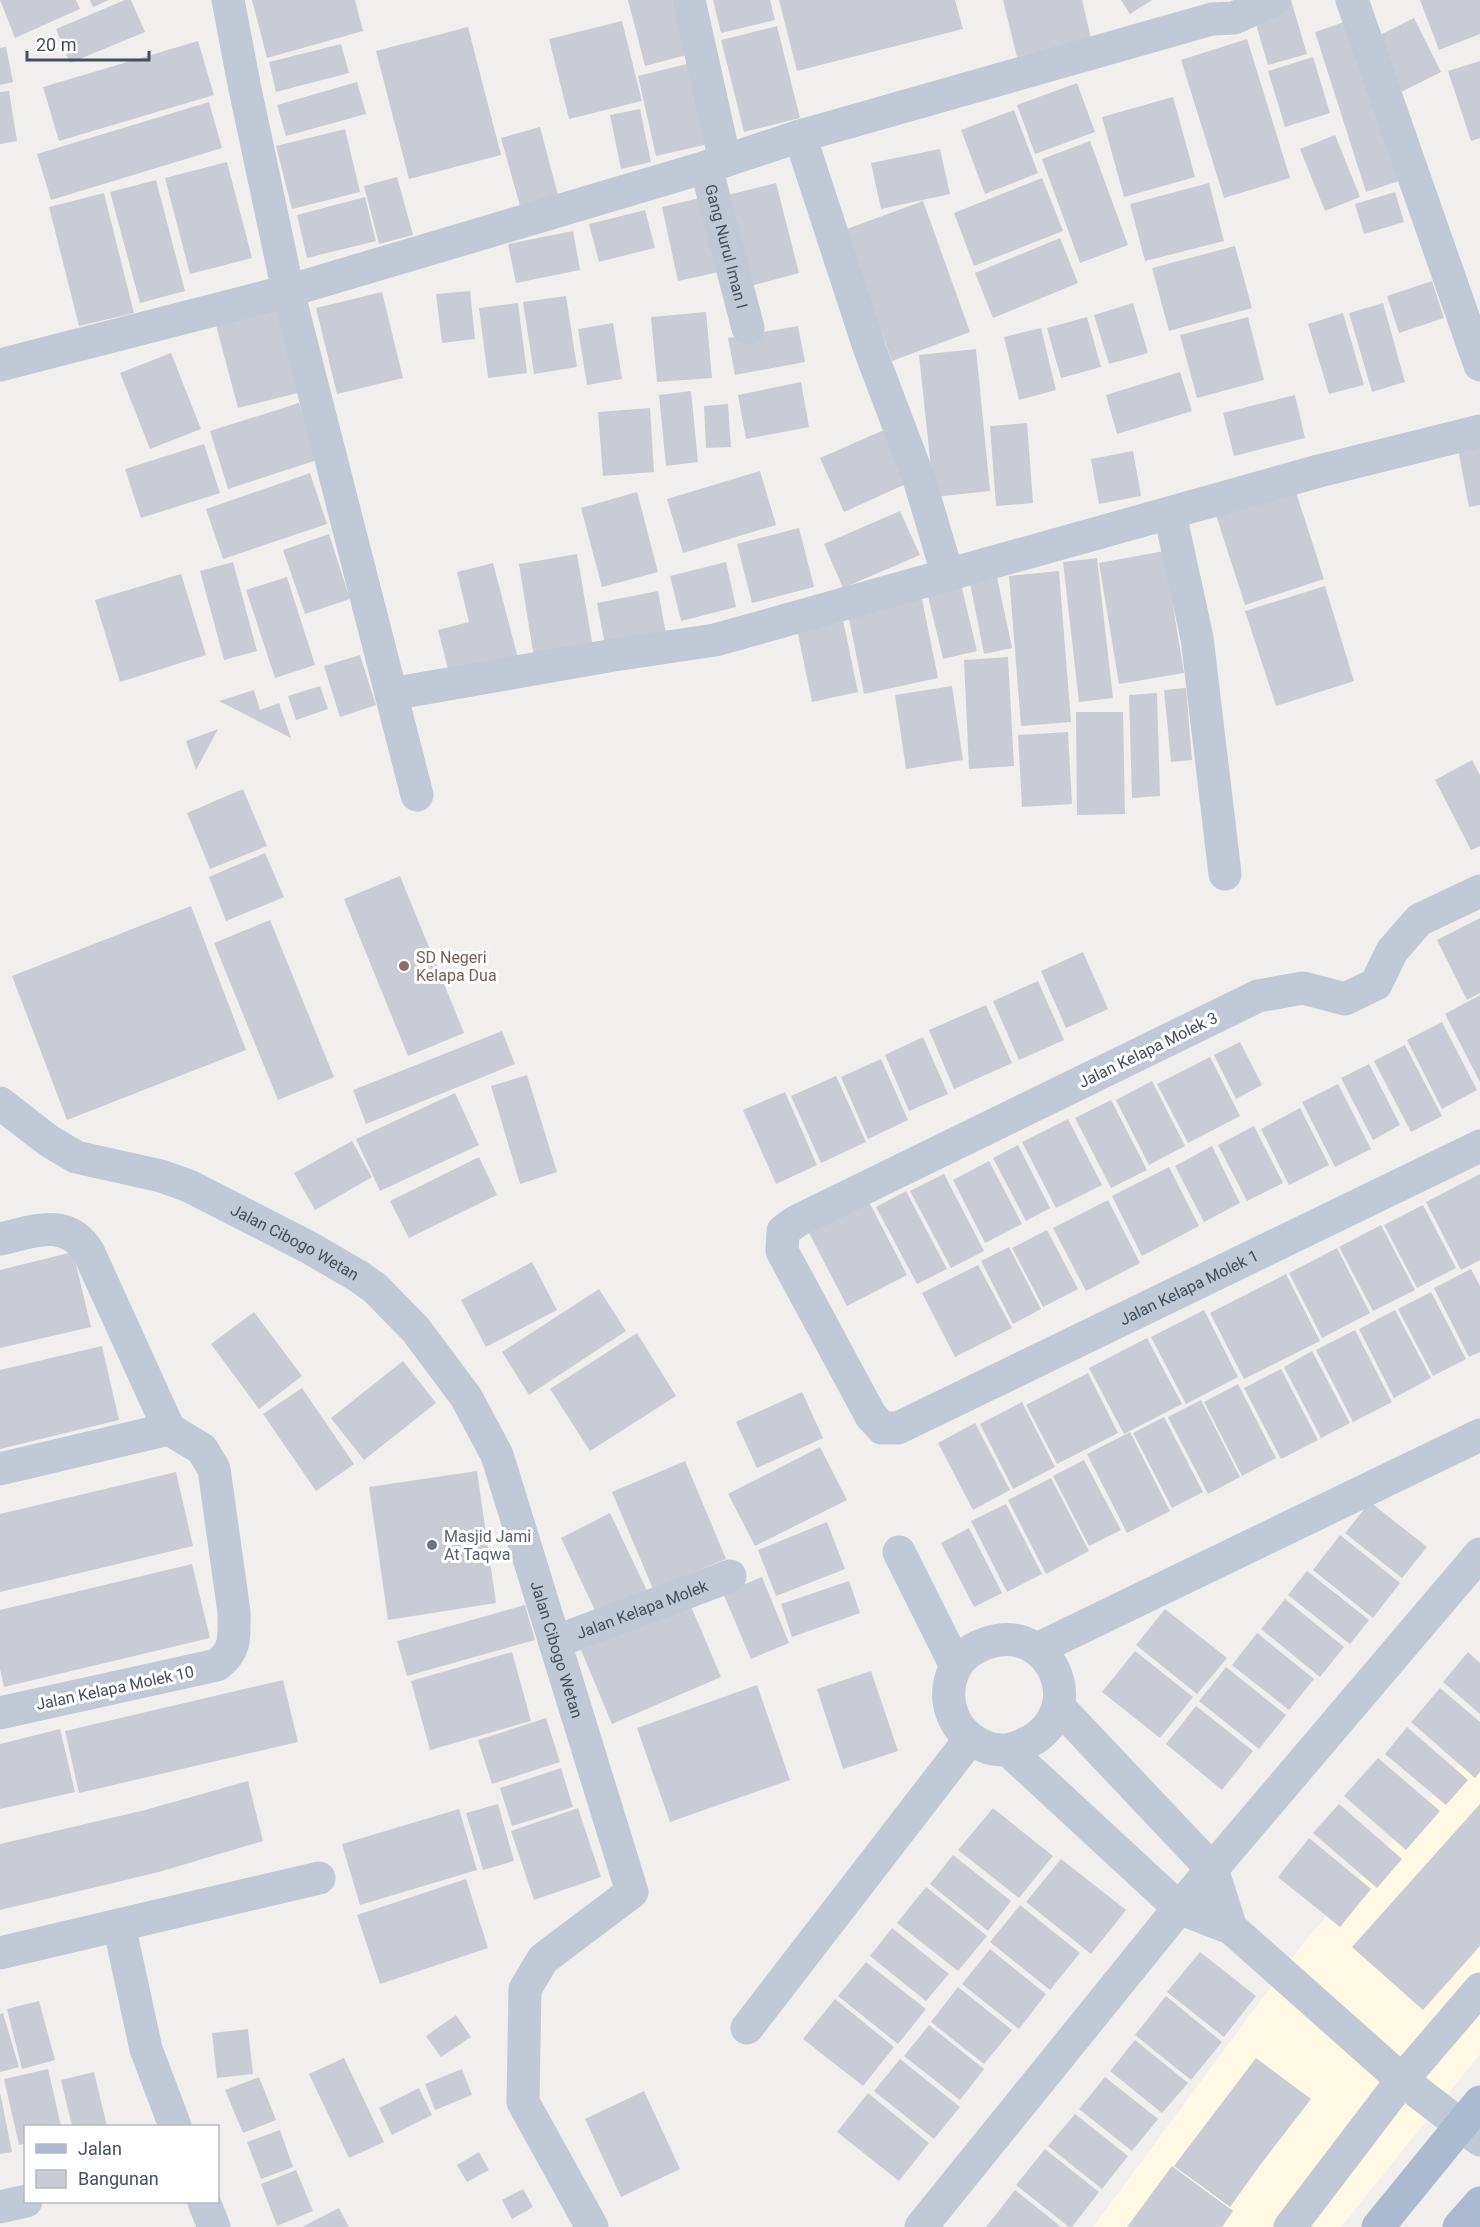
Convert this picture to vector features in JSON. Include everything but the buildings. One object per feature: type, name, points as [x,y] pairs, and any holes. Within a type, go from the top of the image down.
[{"type":"main road","points":[[1378,2227],[1474,2122]]},
{"type":"main road","points":[[1460,2227],[1480,2203]]},
{"type":"street","points":[[228,0],[288,291],[417,795]]},
{"type":"street","name":"Gang Nurul Iman I","points":[[689,0],[715,164],[748,328]]},
{"type":"street","points":[[0,365],[288,291],[715,164],[1208,10],[1234,18],[1274,0]]},
{"type":"street","points":[[1352,0],[1480,365]]},
{"type":"street","points":[[800,136],[870,350],[920,482],[948,576]]},
{"type":"street","points":[[391,694],[614,655],[715,640],[1319,471],[1480,431]]},
{"type":"street","points":[[1170,514],[1197,638],[1224,874]]},
{"type":"street","name":"Jalan Kelapa Molek 3","points":[[898,1428],[882,1428],[870,1416],[782,1251],[783,1231],[797,1221],[1258,996],[1303,988],[1345,999],[1376,984],[1392,951],[1419,920],[1480,891]]},
{"type":"street","name":"Jalan Cibogo Wetan","points":[[0,1103],[49,1141],[76,1157],[161,1176],[189,1186],[358,1276],[386,1298],[416,1330],[466,1397],[497,1455],[632,1892],[543,1959],[525,1989],[523,2102],[592,2227]]},
{"type":"street","name":"Jalan Kelapa Molek 1","points":[[898,1428],[1480,1146]]},
{"type":"street","points":[[0,1239],[50,1228],[69,1233],[84,1245],[170,1429],[0,1469]]},
{"type":"street","name":"Jalan Kelapa Molek 10","points":[[0,1713],[217,1665],[227,1657],[234,1635],[234,1612],[214,1469],[202,1449],[170,1429]]},
{"type":"street","points":[[1037,1649],[1480,1435]]},
{"type":"street","points":[[899,1552],[956,1666]]},
{"type":"street","points":[[921,2227],[1179,1908],[1480,1554]]},
{"type":"street","name":"Jalan Kelapa Molek","points":[[555,1642],[730,1576]]},
{"type":"street","points":[[993,1640],[1016,1640],[1037,1649],[1048,1660],[1056,1674],[1060,1690],[1058,1706],[1052,1722],[1041,1736],[1026,1746],[1008,1750],[988,1748],[970,1739],[956,1724],[948,1705],[949,1684],[956,1666],[972,1649],[993,1640]]},
{"type":"street","points":[[1058,1706],[1212,1869],[1231,1928]]},
{"type":"street","points":[[747,2028],[970,1739]]},
{"type":"street","points":[[1008,1750],[1179,1908],[1231,1928],[1402,2080],[1474,2122]]},
{"type":"street","points":[[0,1953],[319,1878]]},
{"type":"street","points":[[119,1925],[146,2049],[174,2125]]},
{"type":"street","points":[[1290,2227],[1402,2080],[1480,1989]]},
{"type":"street","points":[[0,2207],[24,2201]]},
{"type":"street","points":[[204,2203],[214,2227]]},
{"type":"shaded area","points":[[1480,1741],[1480,2054],[1341,2227],[1093,2227],[1304,1942]]},
{"type":"place","name":"SD Negeri Kelapa Dua","points":[[404,966]]},
{"type":"place","name":"Masjid Jami At Taqwa","points":[[432,1545]]}]
